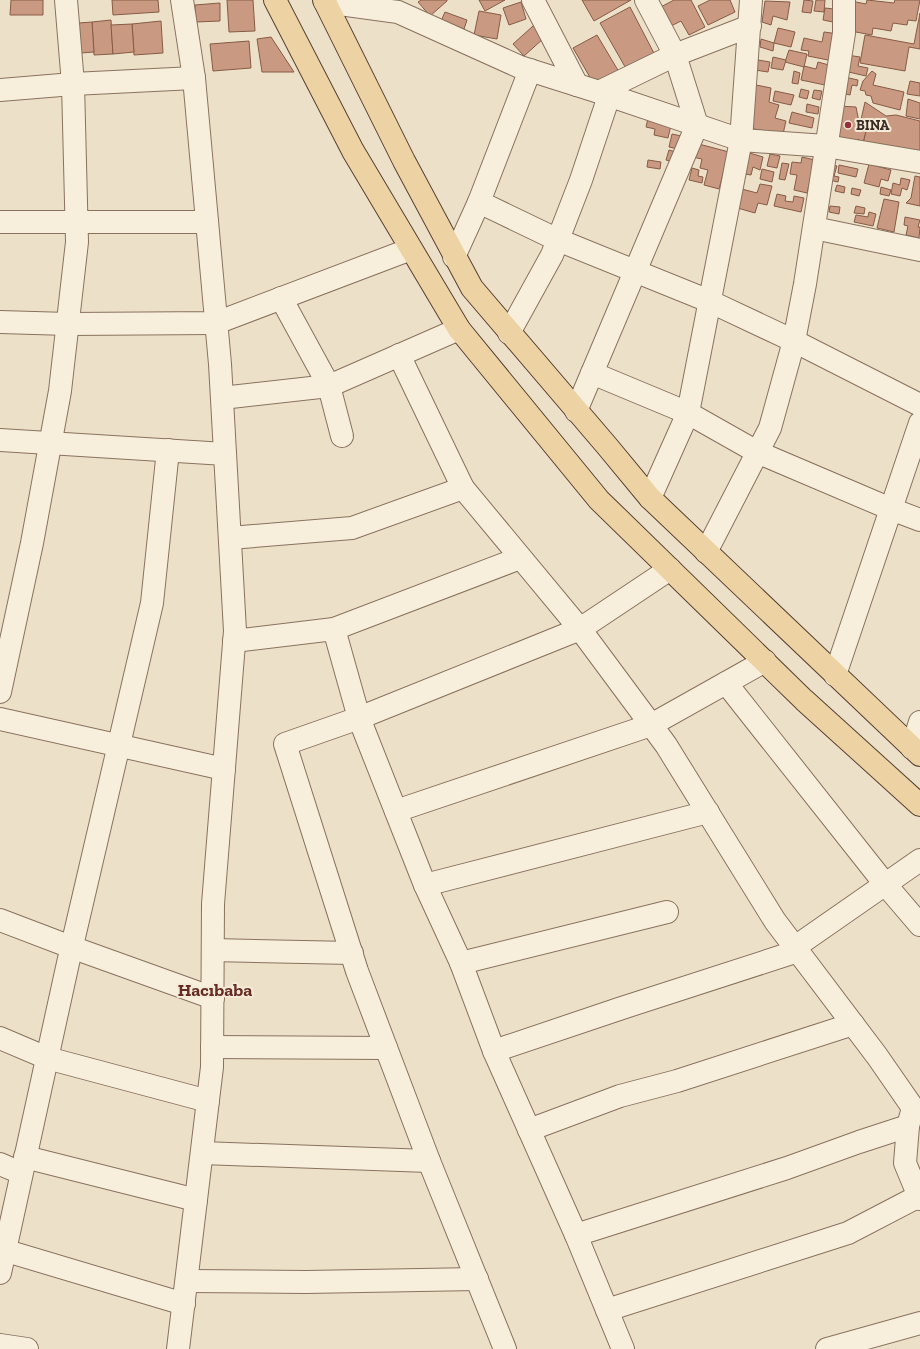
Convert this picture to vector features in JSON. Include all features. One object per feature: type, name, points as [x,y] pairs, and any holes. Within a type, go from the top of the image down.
[{"type":"main road","points":[[275,0],[352,151],[459,329],[599,500],[804,700],[920,805]]},
{"type":"main road","points":[[324,1],[404,161],[454,257],[472,288],[650,498],[916,752]]},
{"type":"street","points":[[0,692],[32,543],[60,391],[77,242],[73,84],[66,0]]},
{"type":"street","points":[[178,1349],[212,1067],[213,904],[234,641],[230,538],[216,323],[194,78],[182,0]]},
{"type":"street","points":[[533,0],[577,85]]},
{"type":"street","points":[[576,411],[697,125],[675,56],[646,0]]},
{"type":"street","points":[[650,498],[688,413],[741,140],[751,0]]},
{"type":"street","points":[[706,552],[770,428],[794,341],[805,284],[844,33],[844,0]]},
{"type":"street","points":[[324,1],[398,12],[520,68],[577,85],[741,140],[826,146],[920,162]]},
{"type":"street","points":[[509,333],[552,255],[558,240],[581,180],[604,94],[675,56],[750,26]]},
{"type":"street","points":[[454,257],[479,202],[530,70]]},
{"type":"street","points":[[0,90],[73,84],[194,78]]},
{"type":"street","points":[[479,202],[558,240],[709,301],[794,341],[920,405]]},
{"type":"street","points":[[0,222],[207,222]]},
{"type":"street","points":[[814,228],[920,250]]},
{"type":"street","points":[[0,322],[68,324],[216,323],[411,249]]},
{"type":"street","points":[[281,298],[329,386],[342,436]]},
{"type":"street","points":[[222,398],[329,386],[459,329]]},
{"type":"street","points":[[399,355],[463,488],[580,629],[666,745],[775,921],[878,1056],[914,1112],[905,1163],[919,1198],[848,1232],[607,1310]]},
{"type":"street","points":[[592,373],[688,413],[757,452],[920,520]]},
{"type":"street","points":[[835,675],[920,423]]},
{"type":"street","points":[[0,440],[225,454]]},
{"type":"street","points":[[0,1273],[2,1250],[23,1165],[71,947],[152,603],[168,450]]},
{"type":"street","points":[[230,538],[352,528],[463,488]]},
{"type":"street","points":[[234,641],[334,629],[520,558]]},
{"type":"street","points":[[505,1349],[429,1161],[357,971],[285,744],[359,718],[580,629],[670,569]]},
{"type":"street","points":[[334,629],[359,718],[425,885],[462,963],[494,1051],[576,1235],[623,1349]]},
{"type":"street","points":[[396,811],[651,725],[765,661]]},
{"type":"street","points":[[726,683],[885,884],[920,925]]},
{"type":"street","points":[[0,719],[224,769]]},
{"type":"street","points":[[916,752],[920,722]]},
{"type":"street","points":[[425,885],[708,812]]},
{"type":"street","points":[[494,1051],[796,949],[920,860]]},
{"type":"street","points":[[462,963],[667,912]]},
{"type":"street","points":[[0,920],[213,998]]},
{"type":"street","points":[[213,950],[352,953]]},
{"type":"street","points":[[529,1130],[620,1096],[677,1081],[853,1024]]},
{"type":"street","points":[[0,1038],[47,1058],[208,1100]]},
{"type":"street","points":[[212,1047],[386,1048]]},
{"type":"street","points":[[576,1235],[788,1168],[859,1142],[914,1112]]},
{"type":"street","points":[[202,1153],[429,1161]]},
{"type":"street","points":[[0,1164],[23,1165],[196,1200]]},
{"type":"street","points":[[2,1250],[184,1304]]},
{"type":"street","points":[[187,1282],[306,1282],[477,1279]]},
{"type":"street","points":[[827,1349],[920,1323]]},
{"type":"street","points":[[0,1346],[27,1349]]},
{"type":"building","points":[[11,0],[43,0],[43,15],[10,15]]},
{"type":"building","points":[[112,0],[158,0],[159,12],[113,15]]},
{"type":"building","points":[[227,0],[253,0],[255,31],[229,32]]},
{"type":"building","points":[[421,0],[447,1],[430,16],[418,2]]},
{"type":"building","points":[[479,0],[505,0],[485,11]]},
{"type":"building","points":[[582,0],[631,0],[594,21]]},
{"type":"building","points":[[674,0],[691,0],[705,27],[689,35],[681,21],[665,29],[655,10]]},
{"type":"building","points":[[710,0],[730,0],[735,12],[708,25],[698,6]]},
{"type":"building","points":[[804,0],[813,1],[811,13],[802,12]]},
{"type":"building","points":[[816,0],[825,0],[824,12],[814,11]]},
{"type":"building","points":[[867,0],[894,3],[895,0],[920,0],[916,21],[908,20],[907,25],[893,23],[891,31],[873,28],[872,35],[845,30],[851,1],[866,4]]},
{"type":"building","points":[[765,1],[790,2],[787,20],[773,16],[771,25],[762,22]]},
{"type":"building","points":[[521,2],[526,19],[509,25],[503,8]]},
{"type":"building","points":[[220,3],[220,21],[196,22],[195,5]]},
{"type":"building","points":[[630,7],[657,59],[628,72],[600,23]]},
{"type":"building","points":[[825,8],[834,9],[833,22],[823,20]]},
{"type":"building","points":[[479,11],[501,15],[497,39],[474,35]]},
{"type":"building","points":[[445,12],[467,20],[464,29],[441,21]]},
{"type":"building","points":[[920,13],[920,49],[909,47],[905,71],[860,63],[865,35],[914,44]]},
{"type":"building","points":[[111,20],[113,54],[94,55],[92,22]]},
{"type":"building","points":[[161,21],[163,53],[134,55],[132,24]]},
{"type":"building","points":[[92,22],[94,52],[81,53],[79,23]]},
{"type":"building","points":[[132,24],[134,52],[113,54],[111,25]]},
{"type":"building","points":[[533,26],[544,38],[524,56],[513,44]]},
{"type":"building","points":[[778,28],[795,32],[791,47],[774,43]]},
{"type":"building","points":[[824,32],[839,34],[833,61],[808,56],[809,51],[801,50],[804,38],[822,42]]},
{"type":"building","points":[[597,35],[619,72],[595,86],[573,48]]},
{"type":"building","points":[[271,37],[294,72],[262,72],[257,39]]},
{"type":"building","points":[[761,39],[774,43],[773,51],[760,47]]},
{"type":"building","points":[[249,41],[251,68],[213,71],[210,44]]},
{"type":"building","points":[[789,50],[807,54],[804,67],[785,62]]},
{"type":"building","points":[[847,55],[860,57],[858,66],[868,68],[866,76],[844,71]]},
{"type":"building","points":[[773,57],[786,60],[783,70],[771,68]]},
{"type":"building","points":[[758,60],[770,62],[768,72],[755,70]]},
{"type":"building","points":[[818,62],[829,65],[825,85],[801,80],[804,66],[816,69]]},
{"type":"building","points":[[794,71],[800,73],[798,84],[792,83]]},
{"type":"building","points":[[872,71],[876,74],[873,85],[904,92],[900,110],[873,103],[871,96],[866,95],[865,91],[860,90],[863,81]]},
{"type":"building","points":[[840,76],[858,80],[857,86],[852,85],[850,95],[837,92]]},
{"type":"building","points":[[910,81],[920,83],[920,96],[907,94]]},
{"type":"building","points":[[756,85],[771,88],[769,102],[779,105],[775,118],[786,121],[783,134],[748,128]]},
{"type":"building","points":[[801,89],[809,91],[807,99],[799,97]]},
{"type":"building","points":[[814,90],[822,91],[820,100],[812,98]]},
{"type":"building","points":[[775,91],[794,95],[791,105],[773,101]]},
{"type":"building","points":[[908,99],[920,103],[920,119],[906,116]]},
{"type":"building","points":[[865,102],[886,116],[896,115],[920,121],[920,157],[863,143],[866,131],[860,124]]},
{"type":"building","points":[[807,104],[819,107],[818,114],[806,112]]},
{"type":"building","name":"BINA","points":[[838,106],[856,107],[860,127],[866,131],[863,143],[858,139],[856,147],[834,135]]},
{"type":"building","points":[[792,112],[814,118],[812,128],[789,123]]},
{"type":"building","points":[[648,118],[671,125],[668,138],[654,135],[655,129],[646,127]]},
{"type":"building","points":[[672,134],[681,136],[678,149],[669,147]]},
{"type":"building","points":[[695,143],[729,152],[719,189],[704,185],[708,170],[700,168],[702,159],[692,157]]},
{"type":"building","points":[[669,150],[676,152],[673,162],[666,160]]},
{"type":"building","points":[[743,151],[763,157],[760,170],[753,167],[751,175],[739,173]]},
{"type":"building","points":[[770,154],[780,156],[777,168],[767,166]]},
{"type":"building","points":[[802,157],[815,160],[807,193],[794,190],[797,175],[790,174],[792,162],[801,163]]},
{"type":"building","points":[[648,160],[661,162],[660,169],[647,167]]},
{"type":"building","points":[[782,163],[789,164],[785,180],[779,179]]},
{"type":"building","points":[[829,164],[837,166],[834,176],[839,177],[838,182],[825,179]]},
{"type":"building","points":[[869,164],[891,170],[888,181],[881,179],[879,187],[864,183]]},
{"type":"building","points":[[839,165],[858,169],[856,177],[838,173]]},
{"type":"building","points":[[692,168],[699,170],[698,176],[703,177],[702,183],[689,180]]},
{"type":"building","points":[[762,169],[774,172],[772,182],[760,179]]},
{"type":"building","points":[[915,176],[920,177],[920,206],[906,203],[911,198]]},
{"type":"building","points":[[901,178],[910,180],[907,190],[902,188],[900,196],[891,194],[893,183],[900,185]]},
{"type":"building","points":[[760,184],[772,186],[767,205],[758,203],[755,213],[734,207],[738,188],[757,193]]},
{"type":"building","points":[[837,185],[845,187],[844,193],[835,191]]},
{"type":"building","points":[[881,187],[891,190],[889,196],[880,194]]},
{"type":"building","points":[[852,188],[861,190],[859,196],[851,194]]},
{"type":"building","points":[[777,194],[786,196],[785,201],[793,202],[794,196],[804,198],[801,212],[774,206]]},
{"type":"building","points":[[884,199],[899,202],[894,232],[877,228]]},
{"type":"building","points":[[830,206],[840,207],[839,214],[829,212]]},
{"type":"building","points":[[856,206],[865,208],[864,214],[854,213]]},
{"type":"building","points":[[869,212],[876,214],[873,226],[854,222],[856,215],[868,217]]},
{"type":"building","points":[[905,217],[920,220],[918,227],[920,227],[919,238],[906,235],[908,226],[904,225]]},
{"type":"place","name":"BINA","points":[[848,125]]},
{"type":"district","name":"Hacıbaba","points":[[215,990]]}]
